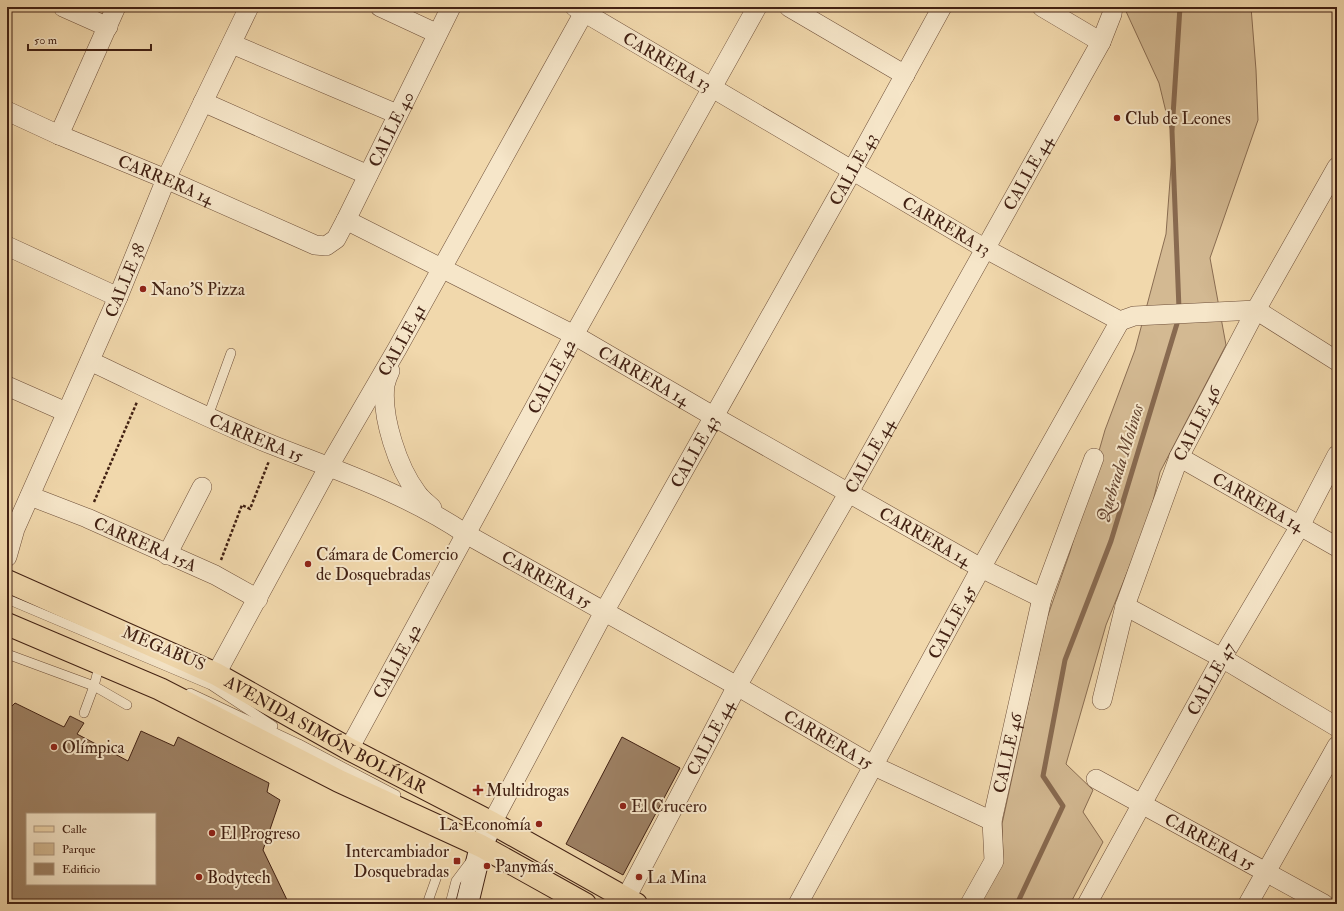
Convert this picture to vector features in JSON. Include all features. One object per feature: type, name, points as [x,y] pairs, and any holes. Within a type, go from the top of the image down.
[{"type":"main road","name":"AVENIDA SIMÓN BOLÍVAR","points":[[7,581],[216,674],[349,748],[492,823],[631,901]]},
{"type":"main road","name":"AVENIDA SIMÓN BOLÍVAR","points":[[7,624],[167,692],[339,782],[481,846],[585,904]]},
{"type":"main road","points":[[481,846],[631,901]]},
{"type":"street","points":[[62,7],[108,27]]},
{"type":"street","points":[[60,135],[116,7]]},
{"type":"street","name":"CALLE 38","points":[[7,557],[11,527],[30,496],[118,297],[166,179],[250,7]]},
{"type":"street","points":[[380,7],[436,33]]},
{"type":"street","name":"CALLE 40","points":[[326,246],[336,239],[346,220],[436,33],[451,7]]},
{"type":"street","name":"CALLE 42","points":[[349,748],[574,335],[757,7]]},
{"type":"street","points":[[789,7],[905,75]]},
{"type":"street","name":"CALLE 43","points":[[467,904],[481,846],[492,823],[604,612],[852,171],[942,7]]},
{"type":"street","points":[[1042,7],[1101,42]]},
{"type":"street","name":"CARRERA 13","points":[[582,9],[712,88],[984,248],[1120,321]]},
{"type":"street","name":"CALLE 41","points":[[216,674],[329,466],[442,268],[582,9]]},
{"type":"street","name":"CALLE 44","points":[[631,901],[737,686],[849,492],[984,248],[1101,42],[1112,10]]},
{"type":"street","points":[[232,44],[397,114]]},
{"type":"street","points":[[204,102],[368,175]]},
{"type":"street","name":"CARRERA 14","points":[[7,111],[315,245],[326,246]]},
{"type":"street","name":"CALLE 46","points":[[1102,700],[1125,606],[1179,457],[1256,310],[1336,171]]},
{"type":"street","name":"CARRERA 14","points":[[346,220],[574,335],[713,416],[981,568],[1042,598]]},
{"type":"street","points":[[7,246],[118,297]]},
{"type":"street","points":[[1120,321],[1134,316],[1256,310],[1337,361]]},
{"type":"street","name":"CALLE 45","points":[[798,904],[981,568],[1120,321]]},
{"type":"street","points":[[397,349],[385,385],[386,409],[392,441],[396,454],[417,494],[440,516]]},
{"type":"street","name":"CARRERA 15","points":[[90,361],[275,446],[374,484],[440,516],[466,534],[737,686],[874,766],[992,821]]},
{"type":"street","points":[[7,386],[66,412]]},
{"type":"street","name":"CALLE 47","points":[[1087,904],[1222,658],[1300,526],[1337,455]]},
{"type":"street","name":"CARRERA 14","points":[[1179,457],[1337,547]]},
{"type":"street","name":"CALLE 46","points":[[970,904],[994,861],[992,821],[1042,598],[1094,458]]},
{"type":"street","points":[[167,555],[202,487]]},
{"type":"street","name":"CARRERA 15A","points":[[30,496],[88,518],[167,555],[215,575],[258,599]]},
{"type":"street","points":[[1125,606],[1222,658],[1337,727]]},
{"type":"street","points":[[1248,904],[1337,746]]},
{"type":"street","name":"CARRERA 15","points":[[1096,779],[1324,904]]},
{"type":"lane","points":[[208,416],[231,353]]},
{"type":"lane","name":"MEGABUS","points":[[7,599],[211,685],[299,744]]},
{"type":"lane","name":"MEGABUS","points":[[7,615],[204,699],[299,744],[396,795]]},
{"type":"lane","points":[[7,654],[94,686],[127,705]]},
{"type":"lane","points":[[84,713],[94,686],[100,663]]},
{"type":"lane","points":[[450,904],[456,881],[481,846]]},
{"type":"lane","points":[[427,904],[437,876]]},
{"type":"path","points":[[88,518],[144,387]]},
{"type":"path","points":[[215,575],[242,505],[250,509],[275,446]]},
{"type":"green space","points":[[1124,7],[1251,7],[1258,120],[1210,258],[1226,345],[1160,472],[1149,518],[1106,625],[1066,764],[1093,790],[1083,812],[1103,842],[1070,904],[980,904],[1003,862],[1002,824],[1046,621],[1070,552],[1105,430],[1135,350],[1166,234],[1173,141],[1159,83]]},
{"type":"building","name":"El Progreso","points":[[7,703],[12,706],[15,703],[64,727],[70,716],[84,723],[77,734],[128,761],[141,731],[174,746],[178,737],[269,783],[267,792],[280,800],[263,850],[289,904],[7,904]]},
{"type":"building","name":"El Crucero","points":[[622,737],[680,768],[623,875],[566,844]]},
{"type":"waterway","name":"Quebrada Molinos","points":[[1179,309],[1172,131],[1180,7]]},
{"type":"waterway","name":"Quebrada Molinos","points":[[1017,904],[1063,806],[1043,776],[1065,660],[1111,541],[1179,317]]},
{"type":"place","name":"Club de Leones","points":[[1117,118]]},
{"type":"place","name":"Nano'S Pizza","points":[[143,289]]},
{"type":"place","name":"Cámara de Comercio de Dosquebradas","points":[[308,564]]},
{"type":"place","name":"Olímpica","points":[[54,747]]},
{"type":"place","name":"Multidrogas","points":[[478,790]]},
{"type":"place","name":"El Crucero","points":[[623,806]]},
{"type":"place","name":"La Economía","points":[[539,824]]},
{"type":"place","name":"El Progreso","points":[[212,833]]},
{"type":"place","name":"Intercambiador Dosquebradas","points":[[457,861]]},
{"type":"place","name":"Panymás","points":[[487,866]]},
{"type":"place","name":"Bodytech","points":[[199,877]]},
{"type":"place","name":"La Mina","points":[[639,877]]}]
